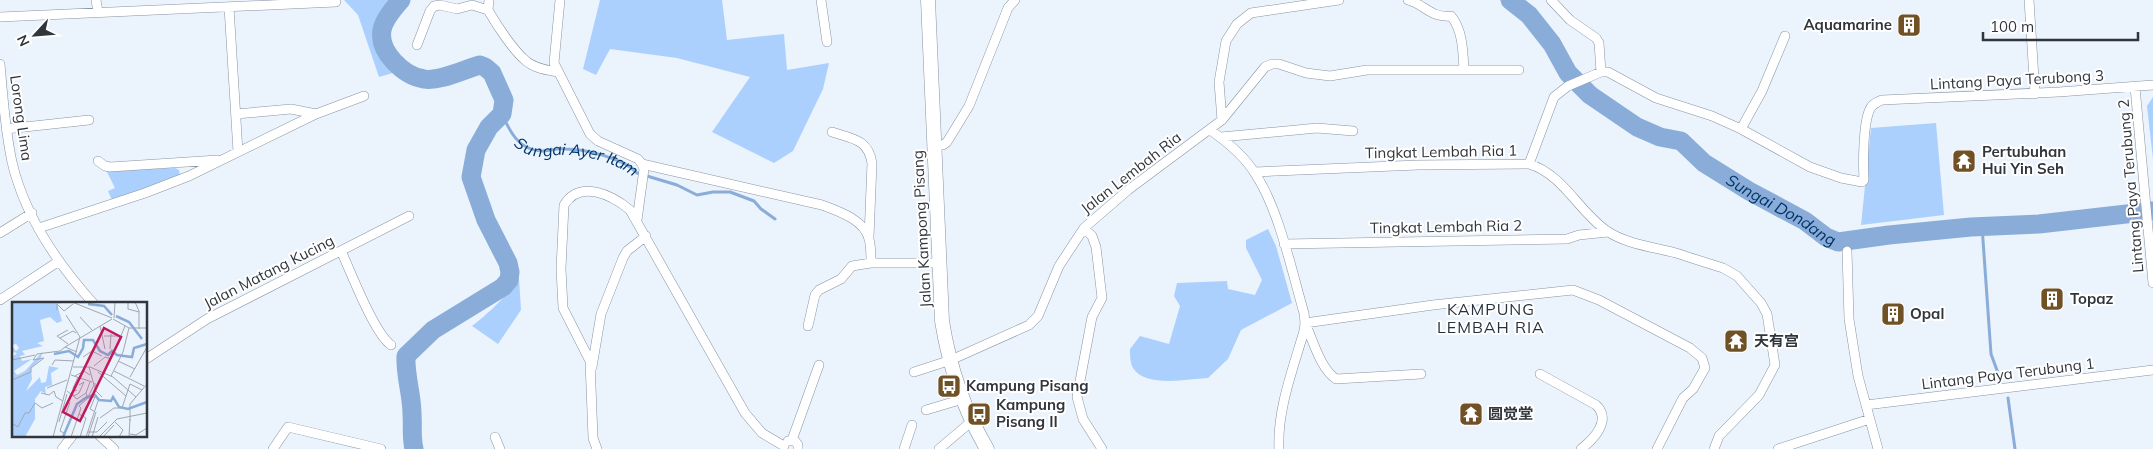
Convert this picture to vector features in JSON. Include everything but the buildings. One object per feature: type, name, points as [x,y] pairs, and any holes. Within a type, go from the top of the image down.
[{"type":"main road","name":"Jalan Kampong Pisang","points":[[928,0],[942,321],[963,400],[987,449]]},
{"type":"street","points":[[96,0],[98,12]]},
{"type":"street","points":[[489,0],[488,10],[525,60],[537,67],[557,72]]},
{"type":"street","points":[[560,0],[554,56],[557,72],[590,134],[598,141],[638,158],[643,172],[637,220]]},
{"type":"street","points":[[821,0],[827,42]]},
{"type":"street","points":[[934,145],[943,145],[947,142],[969,106],[1008,8],[1015,0]]},
{"type":"street","points":[[1222,120],[1219,82],[1226,41],[1237,24],[1251,13],[1339,0]]},
{"type":"street","points":[[1408,0],[1415,2],[1428,12],[1441,17],[1451,16],[1456,22],[1464,70]]},
{"type":"street","points":[[1551,0],[1570,20],[1596,38],[1599,43],[1601,72]]},
{"type":"street","points":[[2029,0],[2035,94]]},
{"type":"street","points":[[0,17],[336,2]]},
{"type":"street","points":[[417,45],[430,11],[434,6],[440,5],[457,9],[472,5],[488,10]]},
{"type":"street","points":[[229,7],[238,152]]},
{"type":"street","points":[[1529,164],[1554,97],[1568,86],[1601,72],[1608,72],[1656,98],[1712,116],[1741,129],[1762,91],[1785,36]]},
{"type":"street","name":"Lorong Lima","points":[[0,64],[6,129],[12,163],[39,228],[59,261],[92,302]]},
{"type":"street","name":"Jalan Lembah Ria","points":[[914,372],[951,360],[1029,325],[1038,316],[1059,266],[1084,228],[1128,190],[1222,120],[1265,67],[1279,64],[1306,73],[1330,76],[1367,70],[1519,70]]},
{"type":"street","name":"Lintang Paya Terubong 3","points":[[1741,129],[1810,167],[1841,178],[1862,182],[1864,180],[1863,158],[1868,115],[1871,107],[1882,100],[2035,94],[2153,85]]},
{"type":"street","name":"Lintang Paya Terubung 2","points":[[2136,87],[2153,283]]},
{"type":"street","points":[[39,228],[145,193],[189,176],[316,114],[364,96]]},
{"type":"street","points":[[236,114],[291,109],[316,114]]},
{"type":"street","points":[[6,129],[89,120]]},
{"type":"street","points":[[1221,137],[1318,128],[1353,131]]},
{"type":"street","points":[[1210,130],[1221,137],[1255,172],[1268,199],[1284,244],[1305,322],[1330,375],[1336,379],[1421,374]]},
{"type":"street","points":[[832,132],[864,143],[871,153],[869,237],[871,263]]},
{"type":"street","points":[[98,161],[104,166],[110,167],[223,160]]},
{"type":"street","name":"Tingkat Lembah Ria 1","points":[[1255,172],[1418,165],[1529,164],[1544,170],[1577,200],[1591,218],[1608,232],[1629,241],[1723,268],[1737,276],[1767,314],[1775,365],[1759,395],[1719,436],[1714,449]]},
{"type":"street","points":[[643,172],[822,206],[854,220],[869,237]]},
{"type":"street","points":[[597,449],[593,438],[590,361],[563,308],[560,269],[564,205],[575,194],[596,192],[610,195],[620,201],[637,220],[745,413],[762,434],[787,445],[797,443],[798,449]]},
{"type":"street","points":[[0,233],[32,213]]},
{"type":"street","name":"Jalan Matang Kucing","points":[[148,358],[207,319],[409,216]]},
{"type":"street","points":[[1084,228],[1092,236],[1096,248],[1102,298],[1092,317],[1078,397],[1083,419],[1102,449]]},
{"type":"street","name":"Tingkat Lembah Ria 2","points":[[1284,244],[1567,239],[1579,235],[1608,232]]},
{"type":"street","points":[[591,372],[601,314],[620,266],[627,251],[646,236]]},
{"type":"street","points":[[341,251],[385,341],[392,344]]},
{"type":"street","points":[[1847,251],[1849,319],[1858,376],[1878,449]]},
{"type":"street","points":[[0,300],[59,261]]},
{"type":"street","points":[[808,326],[811,306],[819,290],[842,278],[852,266],[871,263],[938,263]]},
{"type":"street","points":[[1305,322],[1574,290],[1599,300],[1690,348],[1702,358],[1704,368],[1693,390],[1682,398],[1657,449]]},
{"type":"street","points":[[1279,449],[1278,434],[1281,414],[1305,322]]},
{"type":"street","points":[[787,445],[819,365]]},
{"type":"street","name":"Lintang Paya Terubung 1","points":[[1866,406],[2153,370]]},
{"type":"street","points":[[1540,374],[1596,405],[1602,412],[1603,418],[1600,427],[1596,434],[1581,449]]},
{"type":"street","points":[[926,410],[963,400]]},
{"type":"street","points":[[1778,449],[1870,419]]},
{"type":"street","points":[[939,449],[972,421]]},
{"type":"street","points":[[904,449],[912,425]]},
{"type":"street","points":[[273,449],[288,427],[381,449]]},
{"type":"street","points":[[62,449],[72,436]]},
{"type":"street","points":[[100,436],[114,449]]},
{"type":"street","points":[[495,437],[500,449]]},
{"type":"shaded area","points":[[344,0],[389,0],[380,20],[378,37],[384,54],[396,72],[379,77],[358,15]]},
{"type":"shaded area","points":[[600,0],[722,0],[727,40],[784,34],[787,70],[829,63],[823,89],[793,151],[774,163],[712,132],[750,77],[677,58],[610,49],[596,75],[583,69]]},
{"type":"shaded area","points":[[2153,97],[2153,159],[2147,106]]},
{"type":"shaded area","points":[[1936,123],[1944,215],[1861,225],[1871,128]]},
{"type":"shaded area","points":[[175,168],[179,170],[180,175],[112,200],[108,191],[115,188],[106,170]]},
{"type":"shaded area","points":[[1268,229],[1276,246],[1292,303],[1241,330],[1228,359],[1208,378],[1168,381],[1147,378],[1139,374],[1132,366],[1130,349],[1140,336],[1169,344],[1180,306],[1174,296],[1177,283],[1227,281],[1228,289],[1255,295],[1262,280],[1246,248],[1246,240]]},
{"type":"shaded area","points":[[519,278],[521,310],[498,344],[472,326],[509,292]]},
{"type":"waterway","name":"Sungai Ayer Itam","points":[[401,0],[392,10],[382,30],[384,47],[394,62],[408,73],[424,79],[437,79],[480,65],[492,73],[504,100],[502,114],[489,127],[476,150],[471,177],[486,220],[508,263],[510,272],[509,280],[503,287],[433,330],[406,356],[412,407],[414,449]]},
{"type":"waterway","name":"Sungai Dondang","points":[[1510,0],[1529,15],[1552,44],[1568,73],[1590,95],[1637,127],[1660,137],[1681,141],[1704,163],[1749,191],[1805,221],[1826,237],[1838,242],[1889,235],[1971,227],[2039,224],[2153,211]]},
{"type":"waterway","name":"Sungai Ayer Itam","points":[[502,114],[516,139],[533,150],[573,149],[603,155],[623,163],[637,173],[677,185],[697,195],[713,192],[730,192],[754,201],[761,209],[775,219]]},
{"type":"waterway","points":[[1982,226],[1991,354],[1998,373]]},
{"type":"waterway","points":[[2008,398],[2015,449]]},
{"type":"place","name":"Aquamarine","points":[[1909,25]]},
{"type":"place","name":"Pertubuhan Hui Yin Seh","points":[[1964,161]]},
{"type":"place","name":"Topaz","points":[[2052,299]]},
{"type":"place","name":"Opal","points":[[1893,314]]},
{"type":"place","name":"天有宫","points":[[1736,341]]},
{"type":"place","name":"Kampung Pisang","points":[[949,386]]},
{"type":"place","name":"Kampung Pisang II","points":[[979,414]]},
{"type":"place","name":"圆觉堂","points":[[1471,414]]},
{"type":"district","name":"KAMPUNG LEMBAH RIA","points":[[1491,318]]}]
